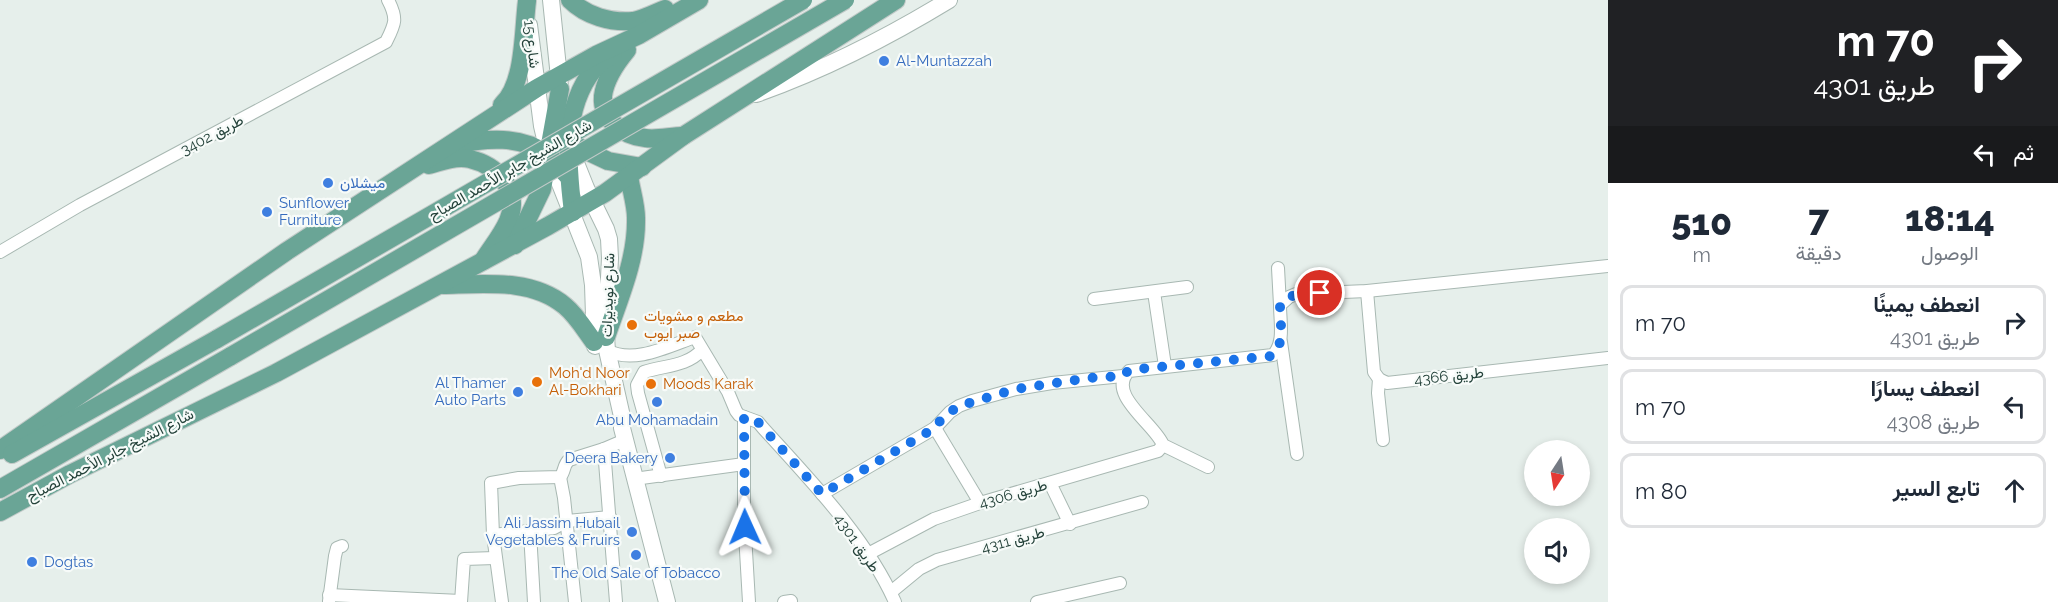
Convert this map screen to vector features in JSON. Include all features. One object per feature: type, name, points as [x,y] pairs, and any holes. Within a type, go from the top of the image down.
[{"type":"main road","points":[[570,0],[576,6],[604,19],[633,21],[682,0]]},
{"type":"main road","points":[[0,450],[278,258],[414,170],[474,128],[537,88],[560,82],[699,0]]},
{"type":"main road","name":"شارع الشيخ جابر الأحمد الصباح","points":[[0,461],[803,0]]},
{"type":"main road","points":[[0,489],[845,0]]},
{"type":"main road","points":[[739,101],[896,0]]},
{"type":"main road","points":[[474,128],[505,102],[514,90],[519,75],[526,1]]},
{"type":"main road","points":[[554,134],[573,115],[580,94],[596,67],[639,35]]},
{"type":"main road","points":[[639,35],[618,61],[608,80],[603,95],[605,110],[618,128],[627,133],[645,138],[683,136]]},
{"type":"main road","points":[[515,245],[542,189],[554,134],[560,82]]},
{"type":"main road","name":"شارع الشيخ جابر الأحمد الصباح","points":[[0,512],[218,400],[276,373],[436,285],[515,245],[592,200],[683,136],[739,101]]},
{"type":"main road","points":[[436,285],[510,285],[538,291],[563,304],[602,343],[631,264],[636,230],[636,171],[597,158],[554,134]]},
{"type":"main road","points":[[554,134],[568,177],[573,212]]},
{"type":"main road","points":[[448,147],[474,141],[494,140],[531,145],[549,156],[592,200]]},
{"type":"main road","points":[[414,170],[449,159],[469,159],[486,165],[504,178],[512,196],[509,220],[482,262]]},
{"type":"street","name":"طريق 3402","points":[[0,252],[80,205],[386,42],[395,24],[393,10],[388,0]]},
{"type":"street","name":"شارع 15","points":[[551,0],[560,82]]},
{"type":"street","points":[[739,101],[820,68],[910,24],[949,0]]},
{"type":"street","name":"شارع 15","points":[[526,1],[537,88],[554,134]]},
{"type":"street","name":"شارع نويديرات","points":[[554,134],[592,200],[606,229],[610,246],[602,343]]},
{"type":"street","name":"شارع نويديرات","points":[[549,156],[589,257],[615,422],[623,434],[665,602]]},
{"type":"street","points":[[1280,305],[1296,294],[1367,291],[1608,266]]},
{"type":"street","points":[[1278,268],[1281,342],[1297,454]]},
{"type":"street","points":[[1094,299],[1187,287]]},
{"type":"street","points":[[1367,291],[1374,372],[1379,379],[1378,393],[1383,440]]},
{"type":"street","points":[[1154,292],[1165,366]]},
{"type":"street","name":"طريق 4301","points":[[602,343],[622,357],[638,356],[695,337],[725,386],[736,411],[758,422],[822,494],[868,554],[893,599]]},
{"type":"street","points":[[822,494],[935,428],[950,412],[972,401],[1016,389],[1123,376],[1128,371],[1273,356],[1281,342]]},
{"type":"street","points":[[661,476],[637,385],[644,372],[683,364],[702,350]]},
{"type":"street","name":"طريق 4366","points":[[1379,379],[1387,383],[1608,358]]},
{"type":"street","points":[[1123,376],[1124,394],[1145,422],[1160,437],[1163,445],[1208,467]]},
{"type":"street","points":[[744,417],[744,517],[749,602]]},
{"type":"street","points":[[935,428],[980,503]]},
{"type":"street","points":[[575,602],[560,477],[563,474],[565,463],[569,460],[604,449],[623,434]]},
{"type":"street","name":"طريق 4306","points":[[868,554],[916,527],[980,503],[1158,451],[1163,445]]},
{"type":"street","points":[[604,449],[616,602]]},
{"type":"street","points":[[634,479],[744,464]]},
{"type":"street","points":[[502,602],[495,558],[491,483],[519,478],[560,477]]},
{"type":"street","points":[[1050,483],[1070,524]]},
{"type":"street","name":"طريق 4311","points":[[893,599],[919,569],[937,560],[1142,502]]},
{"type":"street","points":[[493,535],[530,532],[554,528],[567,521],[610,517]]},
{"type":"street","points":[[530,532],[534,602]]},
{"type":"street","points":[[342,546],[337,549],[335,556],[329,598],[461,602],[464,559],[495,558]]},
{"type":"street","points":[[1041,602],[1120,583]]},
{"type":"place","name":"Al-Muntazzah","points":[[884,61]]},
{"type":"place","name":"ميشلان","points":[[328,183]]},
{"type":"place","name":"Sunflower Furniture","points":[[267,212]]},
{"type":"place","name":"مطعم و مشويات صبر ايوب","points":[[632,325]]},
{"type":"place","name":"Moh'd Noor Al-Bokhari","points":[[537,382]]},
{"type":"place","name":"Moods Karak","points":[[651,384]]},
{"type":"place","name":"Al Thamer Auto Parts","points":[[518,392]]},
{"type":"place","name":"Abu Mohamadain","points":[[657,402]]},
{"type":"place","name":"Deera Bakery","points":[[670,458]]},
{"type":"place","name":"Ali Jassim Hubail Vegetables & Fruirs","points":[[632,532]]},
{"type":"place","name":"The Old Sale of Tobacco","points":[[636,555]]},
{"type":"place","name":"Dogtas","points":[[32,562]]},
{"type":"route","points":[[745,527],[744,417],[758,422],[822,494],[935,428],[943,417],[959,406],[972,401],[1016,389],[1052,383],[1123,376],[1128,371],[1138,369],[1273,356],[1281,342],[1280,305],[1296,294],[1320,293]]}]
